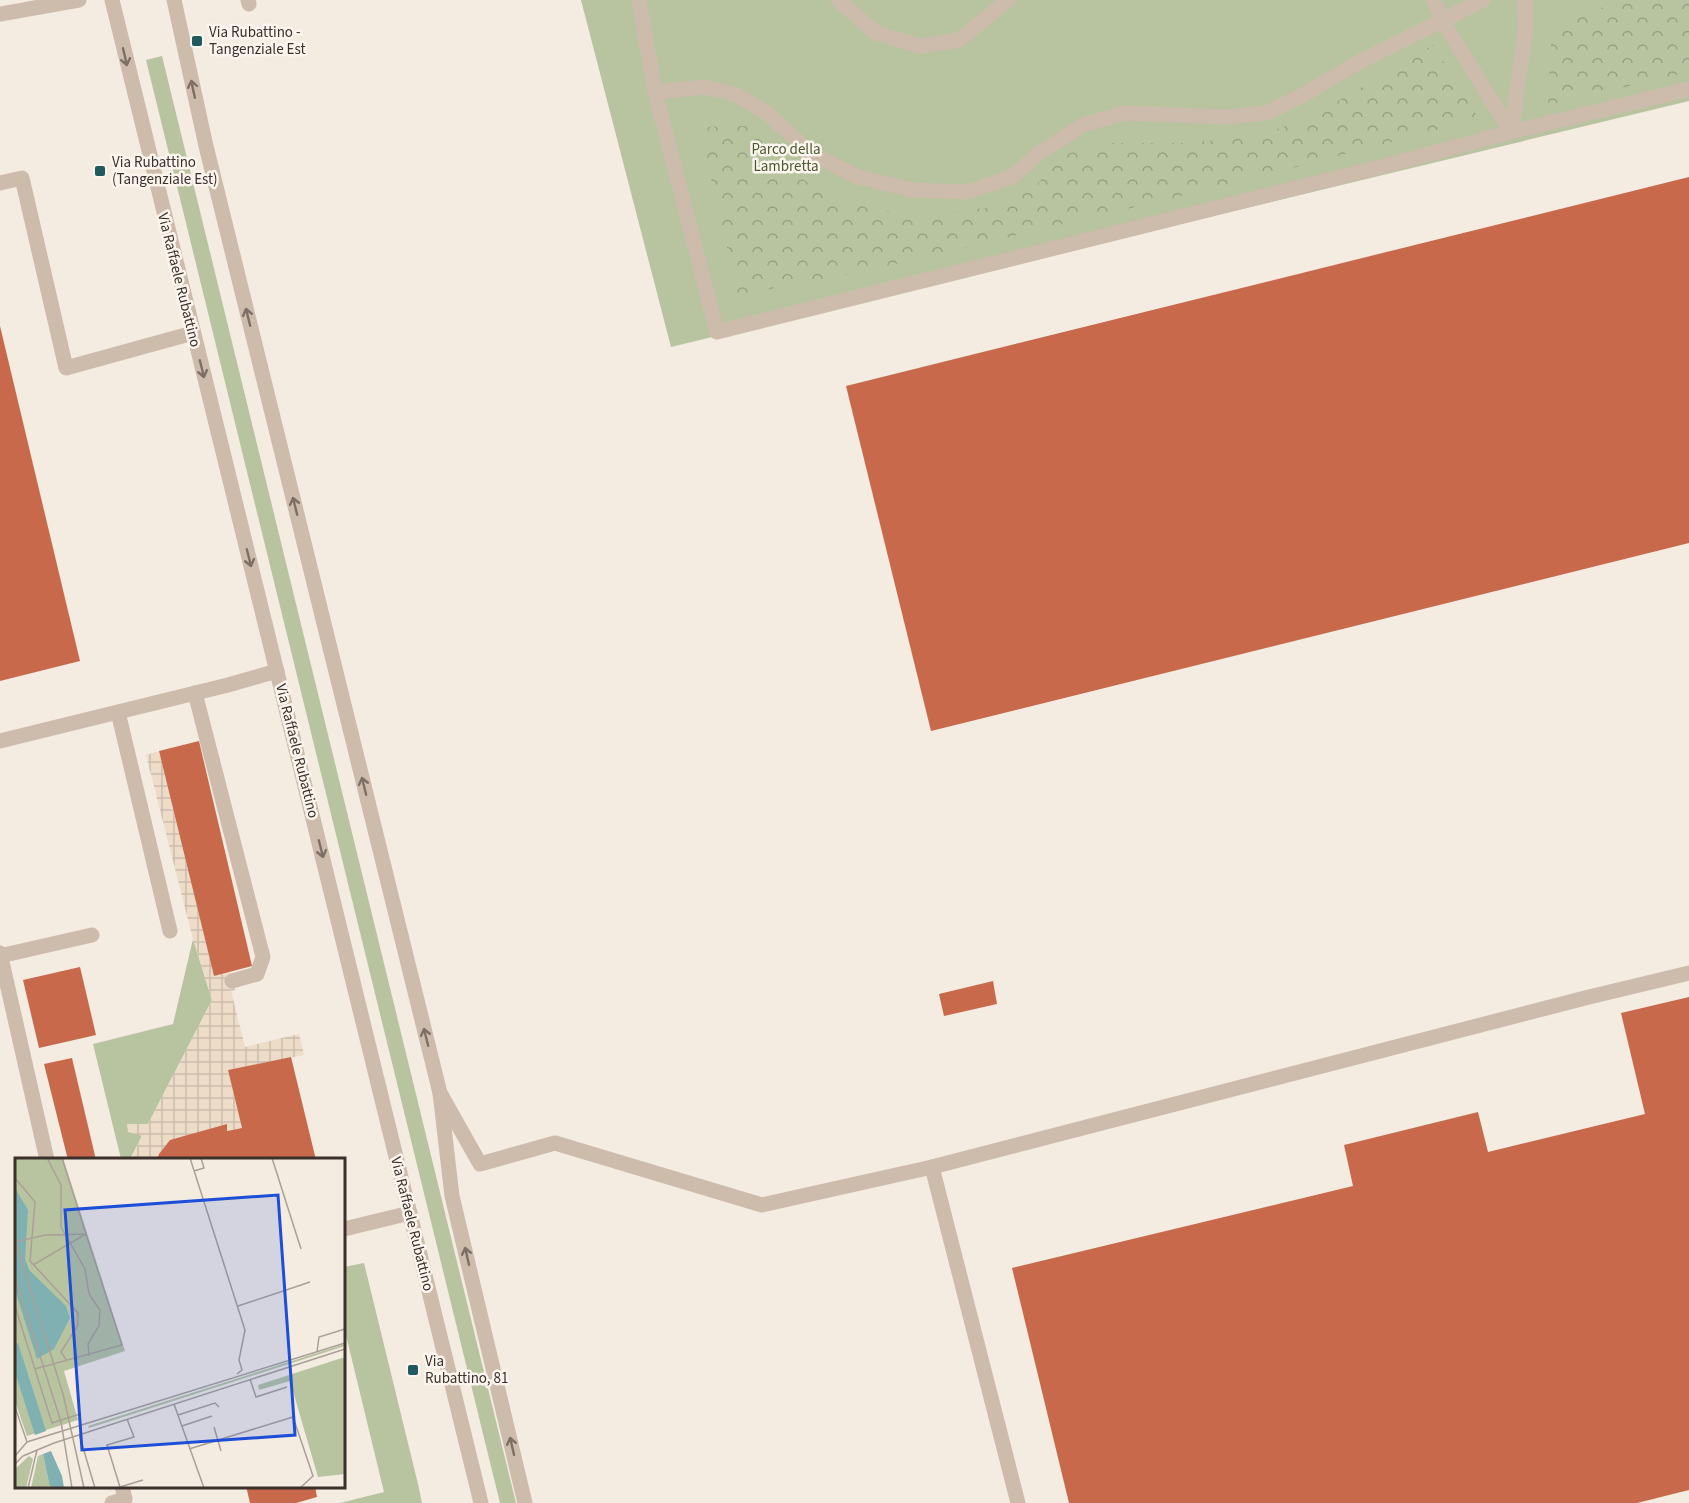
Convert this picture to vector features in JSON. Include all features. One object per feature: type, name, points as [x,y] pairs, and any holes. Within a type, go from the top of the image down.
[{"type":"street","points":[[0,14],[79,0]]},
{"type":"street","name":"Via Raffaele Rubattino","points":[[112,0],[481,1503]]},
{"type":"street","points":[[174,0],[209,157],[440,1094],[452,1196],[525,1503]]},
{"type":"street","points":[[639,0],[655,92],[717,332],[1689,89]]},
{"type":"street","points":[[838,0],[876,33],[920,46],[959,40],[1008,0]]},
{"type":"street","points":[[1434,0],[1442,20],[1511,132]]},
{"type":"street","points":[[655,92],[705,87],[737,95],[767,113],[812,154],[858,177],[913,190],[967,192],[1012,177],[1039,153],[1085,124],[1125,113],[1226,117],[1267,113],[1305,94],[1357,63],[1483,0]]},
{"type":"street","points":[[1511,132],[1526,27],[1525,0]]},
{"type":"street","points":[[0,183],[22,178],[66,368],[193,333]]},
{"type":"street","points":[[0,741],[277,671]]},
{"type":"street","points":[[195,693],[263,957],[257,974],[232,981]]},
{"type":"street","points":[[118,712],[170,931]]},
{"type":"street","points":[[47,1158],[0,955],[92,935]]},
{"type":"street","points":[[440,1094],[480,1164],[555,1143],[762,1205],[932,1167],[1689,973]]},
{"type":"street","points":[[932,1167],[1018,1503]]},
{"type":"street","points":[[345,1229],[410,1213]]},
{"type":"street","points":[[112,1503],[125,1500],[122,1488]]},
{"type":"green space","name":"Parco della Lambretta","points":[[581,0],[1689,0],[1689,101],[671,347]]},
{"type":"green space","points":[[1625,0],[1689,0],[1689,72],[1548,105],[1552,24]]},
{"type":"green space","points":[[1433,45],[1479,119],[1219,187],[879,268],[738,295],[699,127],[747,126],[791,173],[846,203],[917,216],[992,207],[1030,191],[1067,154],[1109,143],[1188,143],[1258,136],[1313,116]]},
{"type":"green space","points":[[162,56],[516,1503],[500,1503],[146,60]]},
{"type":"green space","points":[[193,939],[212,1000],[131,1158],[121,1158],[93,1044],[173,1024]]},
{"type":"green space","points":[[364,1263],[422,1503],[340,1503],[384,1492],[345,1331],[345,1267]]},
{"type":"shaded area","points":[[159,751],[214,976],[230,972],[235,990],[231,991],[245,1047],[299,1034],[304,1055],[228,1070],[242,1128],[170,1140],[157,1158],[131,1158],[142,1136],[128,1132],[127,1124],[148,1124],[212,1000],[193,939],[146,755]]},
{"type":"building","points":[[1689,177],[1689,543],[931,731],[846,386]]},
{"type":"building","points":[[0,326],[80,661],[0,681]]},
{"type":"building","points":[[199,741],[252,966],[214,976],[159,751]]},
{"type":"building","points":[[80,967],[96,1035],[39,1048],[23,980]]},
{"type":"building","points":[[993,981],[997,1004],[944,1016],[939,994]]},
{"type":"building","points":[[1689,997],[1689,1490],[1637,1503],[1069,1503],[1012,1268],[1353,1186],[1344,1145],[1478,1112],[1488,1152],[1645,1114],[1621,1013]]},
{"type":"building","points":[[291,1057],[316,1158],[158,1158],[170,1140],[227,1124],[227,1131],[242,1128],[228,1070]]},
{"type":"building","points":[[72,1058],[96,1158],[68,1158],[44,1064]]},
{"type":"building","points":[[246,1488],[315,1488],[317,1497],[296,1503],[250,1503]]},
{"type":"place","name":"Via Rubattino - Tangenziale Est","points":[[197,41]]},
{"type":"place","name":"Via Rubattino (Tangenziale Est)","points":[[100,171]]},
{"type":"place","name":"Via Rubattino, 81","points":[[413,1370]]}]
